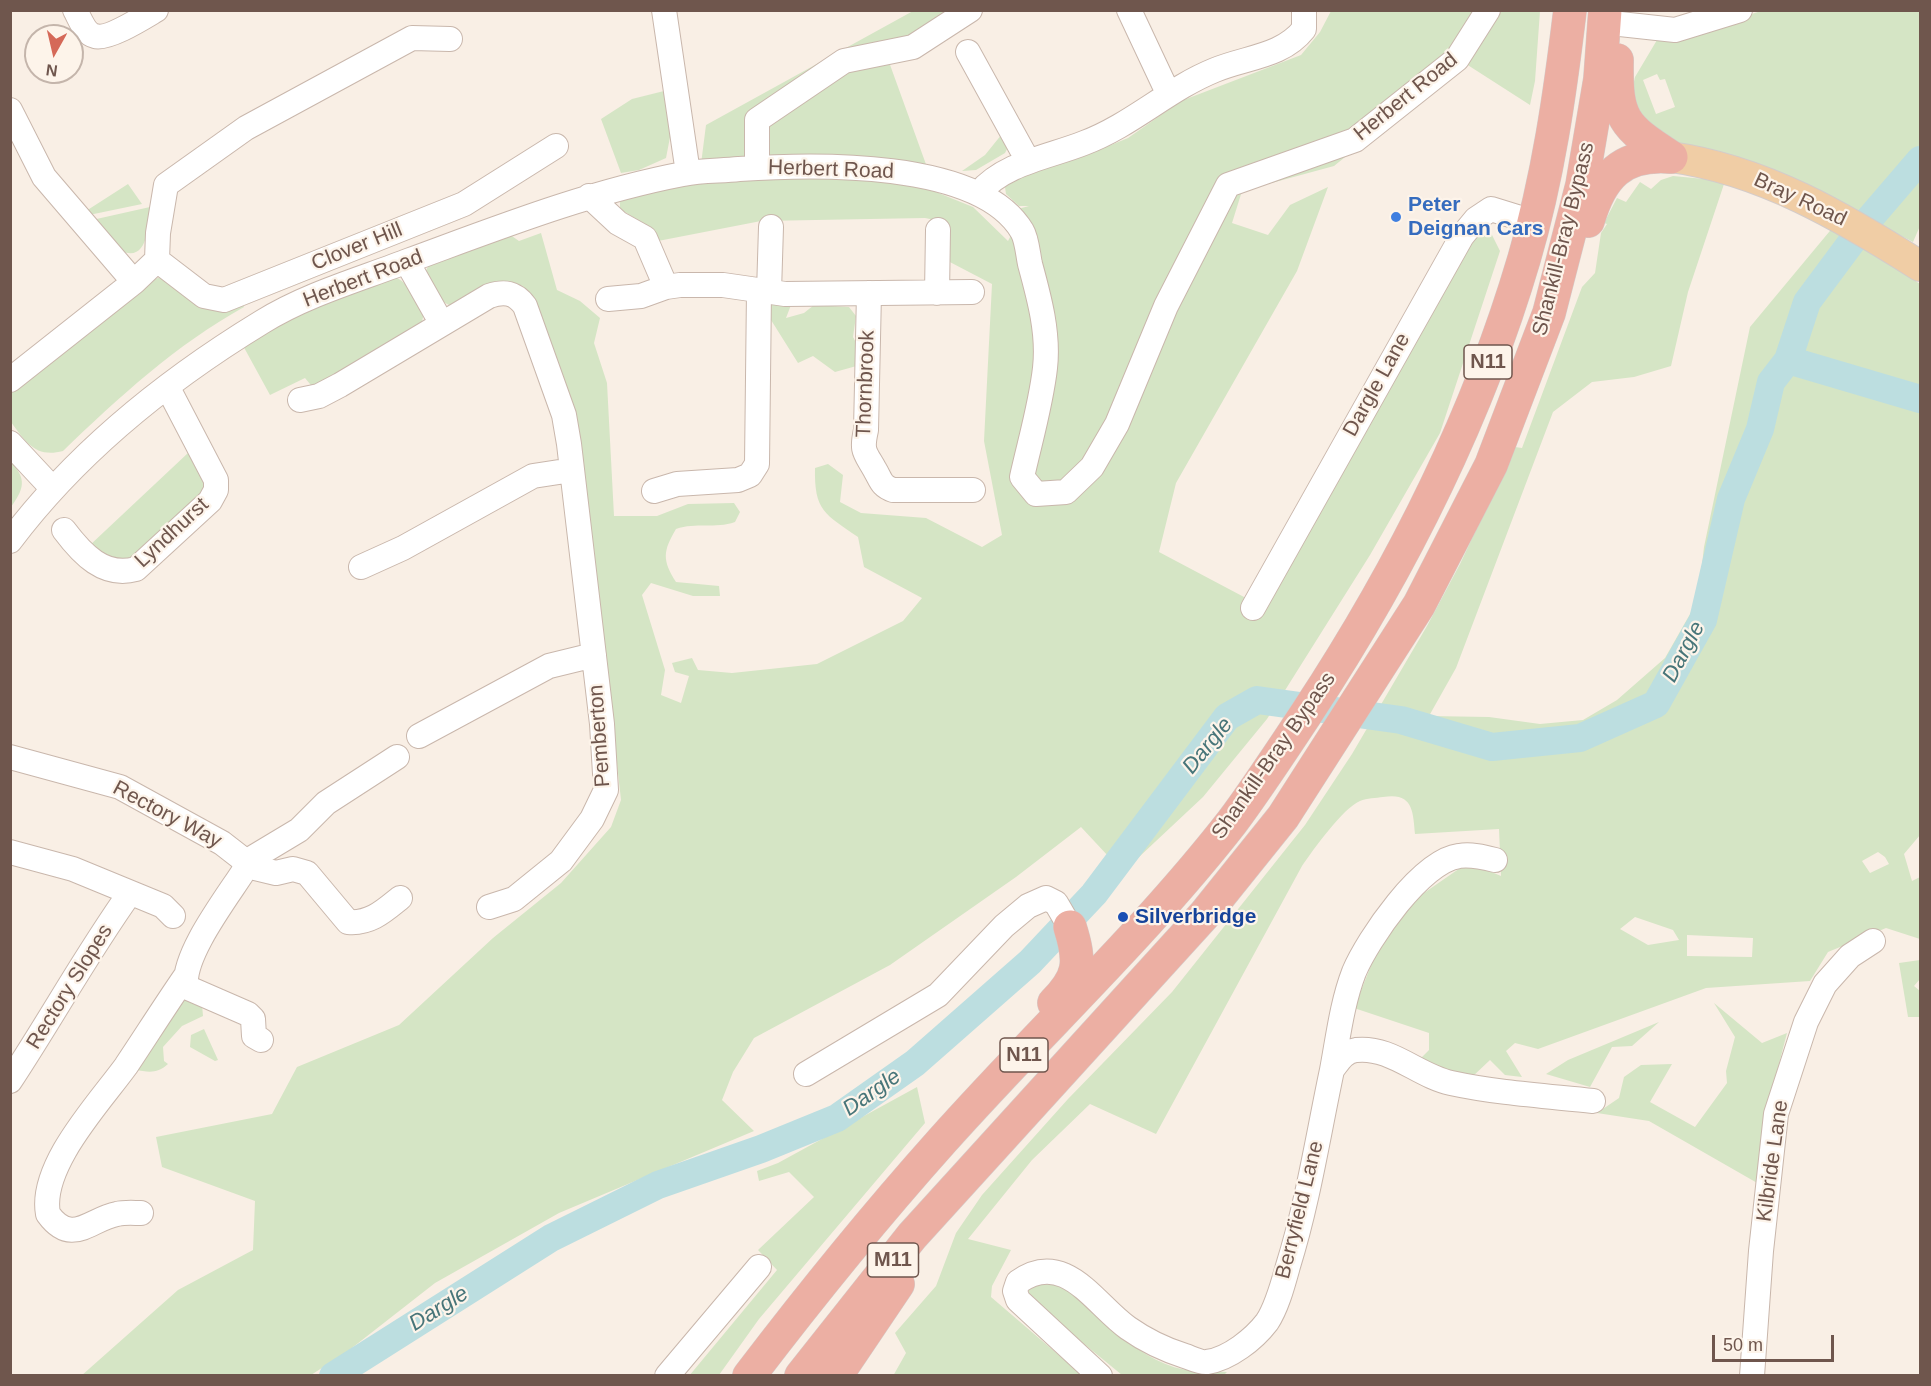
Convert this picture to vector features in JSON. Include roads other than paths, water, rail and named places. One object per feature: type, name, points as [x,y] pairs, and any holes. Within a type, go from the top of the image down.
[{"type":"highway","name":"N11","points":[[1560,87],[1557,62],[1561,10]]},
{"type":"highway","name":"Shankill-Bray Bypass","points":[[749,1376],[872,1222],[943,1140],[1133,939],[1233,821],[1326,684],[1411,540],[1461,431],[1501,329],[1533,222],[1560,87],[1570,10]]},
{"type":"highway","name":"Shankill-Bray Bypass","points":[[801,1376],[912,1236],[1205,914],[1283,817],[1419,605],[1491,465],[1549,313],[1582,185],[1600,79],[1615,15]]},
{"type":"highway","points":[[1615,15],[1617,87],[1625,120],[1638,135],[1671,157]]},
{"type":"highway","name":"N11","points":[[1549,313],[1584,235],[1602,185],[1623,165],[1636,159],[1650,155],[1671,157]]},
{"type":"highway","name":"N11","points":[[1065,919],[1096,937],[1111,937],[1118,933],[1202,836],[1245,780],[1271,765]]},
{"type":"highway","name":"N11","points":[[872,1222],[881,1194],[892,1179],[1073,981],[1077,972],[1077,957],[1065,919]]},
{"type":"highway","name":"N11","points":[[836,1376],[990,1149]]},
{"type":"main road","name":"Bray Road","points":[[1671,157],[1724,166],[1805,198],[1920,266]]},
{"type":"street","points":[[75,10],[86,30],[94,36],[105,36],[156,10]]},
{"type":"street","points":[[664,10],[688,173]]},
{"type":"street","points":[[757,168],[757,120],[844,61],[913,47],[970,10]]},
{"type":"street","points":[[1129,10],[1168,93]]},
{"type":"street","points":[[979,193],[986,184],[1028,161],[1085,143],[1133,120],[1168,93],[1216,69],[1269,54],[1290,44],[1304,29],[1304,10]]},
{"type":"street","name":"Herbert Road","points":[[10,541],[52,488],[110,434],[168,388],[265,320],[336,288],[589,196],[688,173],[798,166],[890,170],[918,175],[979,193],[1009,216],[1024,233],[1041,306],[1045,365],[1023,477],[1036,494],[1066,492],[1092,467],[1117,424],[1166,306],[1228,185],[1355,140],[1457,59],[1488,10]]},
{"type":"street","points":[[1615,15],[1675,30],[1740,10]]},
{"type":"street","points":[[12,375],[134,282],[157,260],[158,233],[166,185],[246,128],[392,48],[412,38],[450,39]]},
{"type":"street","points":[[968,52],[1028,161]]},
{"type":"street","points":[[10,110],[44,177],[134,282]]},
{"type":"street","name":"Clover Hill","points":[[157,260],[204,296],[224,300],[464,204],[556,146]]},
{"type":"street","points":[[589,196],[618,223],[645,238],[666,286]]},
{"type":"street","name":"Dargle Lane","points":[[1253,608],[1462,236],[1476,219],[1491,209],[1533,222]]},
{"type":"street","points":[[654,490],[678,484],[738,480],[750,475],[758,464],[764,292],[771,227]]},
{"type":"street","points":[[938,230],[938,293]]},
{"type":"street","points":[[407,262],[442,324]]},
{"type":"street","points":[[608,299],[641,296],[666,286],[723,285],[764,292],[972,292]]},
{"type":"street","name":"Pemberton","points":[[300,400],[319,396],[489,297],[508,293],[518,297],[525,306],[564,415],[594,655],[606,790],[602,804],[561,861],[514,899],[489,908]]},
{"type":"street","name":"Thornbrook","points":[[868,293],[866,430],[863,451],[866,459],[885,488],[893,490],[973,490]]},
{"type":"street","name":"Lyndhurst","points":[[64,530],[81,552],[109,571],[125,572],[136,569],[210,501],[216,490],[216,480],[168,388]]},
{"type":"street","points":[[10,443],[52,488]]},
{"type":"street","points":[[361,567],[403,548],[533,476],[572,470]]},
{"type":"street","name":"Pemberton","points":[[419,736],[549,666],[594,655]]},
{"type":"street","name":"Rectory Way","points":[[10,757],[120,787],[193,825],[222,843],[246,864],[276,873],[293,868],[307,873],[348,922],[362,923],[382,913],[400,898]]},
{"type":"street","points":[[141,1213],[116,1214],[75,1231],[53,1221],[48,1214],[49,1191],[55,1173],[78,1129],[98,1099],[124,1068],[185,977],[201,940],[246,864],[299,830],[326,803],[397,757]]},
{"type":"street","points":[[10,852],[73,869],[163,906],[173,916]]},
{"type":"street","name":"Berryfield Lane","points":[[1100,1376],[1018,1300],[1015,1291],[1018,1282],[1037,1272],[1055,1273],[1075,1279],[1127,1328],[1168,1351],[1206,1362],[1234,1351],[1252,1338],[1268,1320],[1302,1219],[1343,1013],[1354,973],[1372,936],[1394,906],[1426,874],[1456,856],[1475,855],[1495,860]]},
{"type":"street","name":"Rectory Slopes","points":[[10,1081],[55,1014],[130,893]]},
{"type":"street","points":[[806,1074],[938,995],[1004,926],[1028,906],[1046,898],[1056,903],[1065,919]]},
{"type":"street","name":"Kilbride Lane","points":[[1752,1376],[1776,1114],[1806,1022],[1825,984],[1850,956],[1873,941]]},
{"type":"street","points":[[185,977],[186,987],[248,1014],[253,1019],[254,1036],[261,1040]]},
{"type":"street","points":[[1332,1070],[1344,1054],[1355,1050],[1372,1051],[1397,1058],[1419,1071],[1448,1083],[1593,1101]]},
{"type":"street","points":[[667,1376],[759,1267]]},
{"type":"waterway","name":"Dargle","points":[[333,1376],[551,1238],[658,1185],[761,1149],[837,1118],[915,1063],[1030,962],[1094,894],[1227,717],[1257,700],[1401,720],[1492,747],[1580,738],[1656,704],[1703,620],[1731,499],[1760,429],[1771,382],[1788,360],[1807,302],[1865,224],[1920,160]]},
{"type":"waterway","points":[[1788,360],[1920,399]]},
{"type":"place","name":"Peter Deignan Cars","points":[[1396,217]]},
{"type":"place","name":"Silverbridge","points":[[1123,917]]}]
